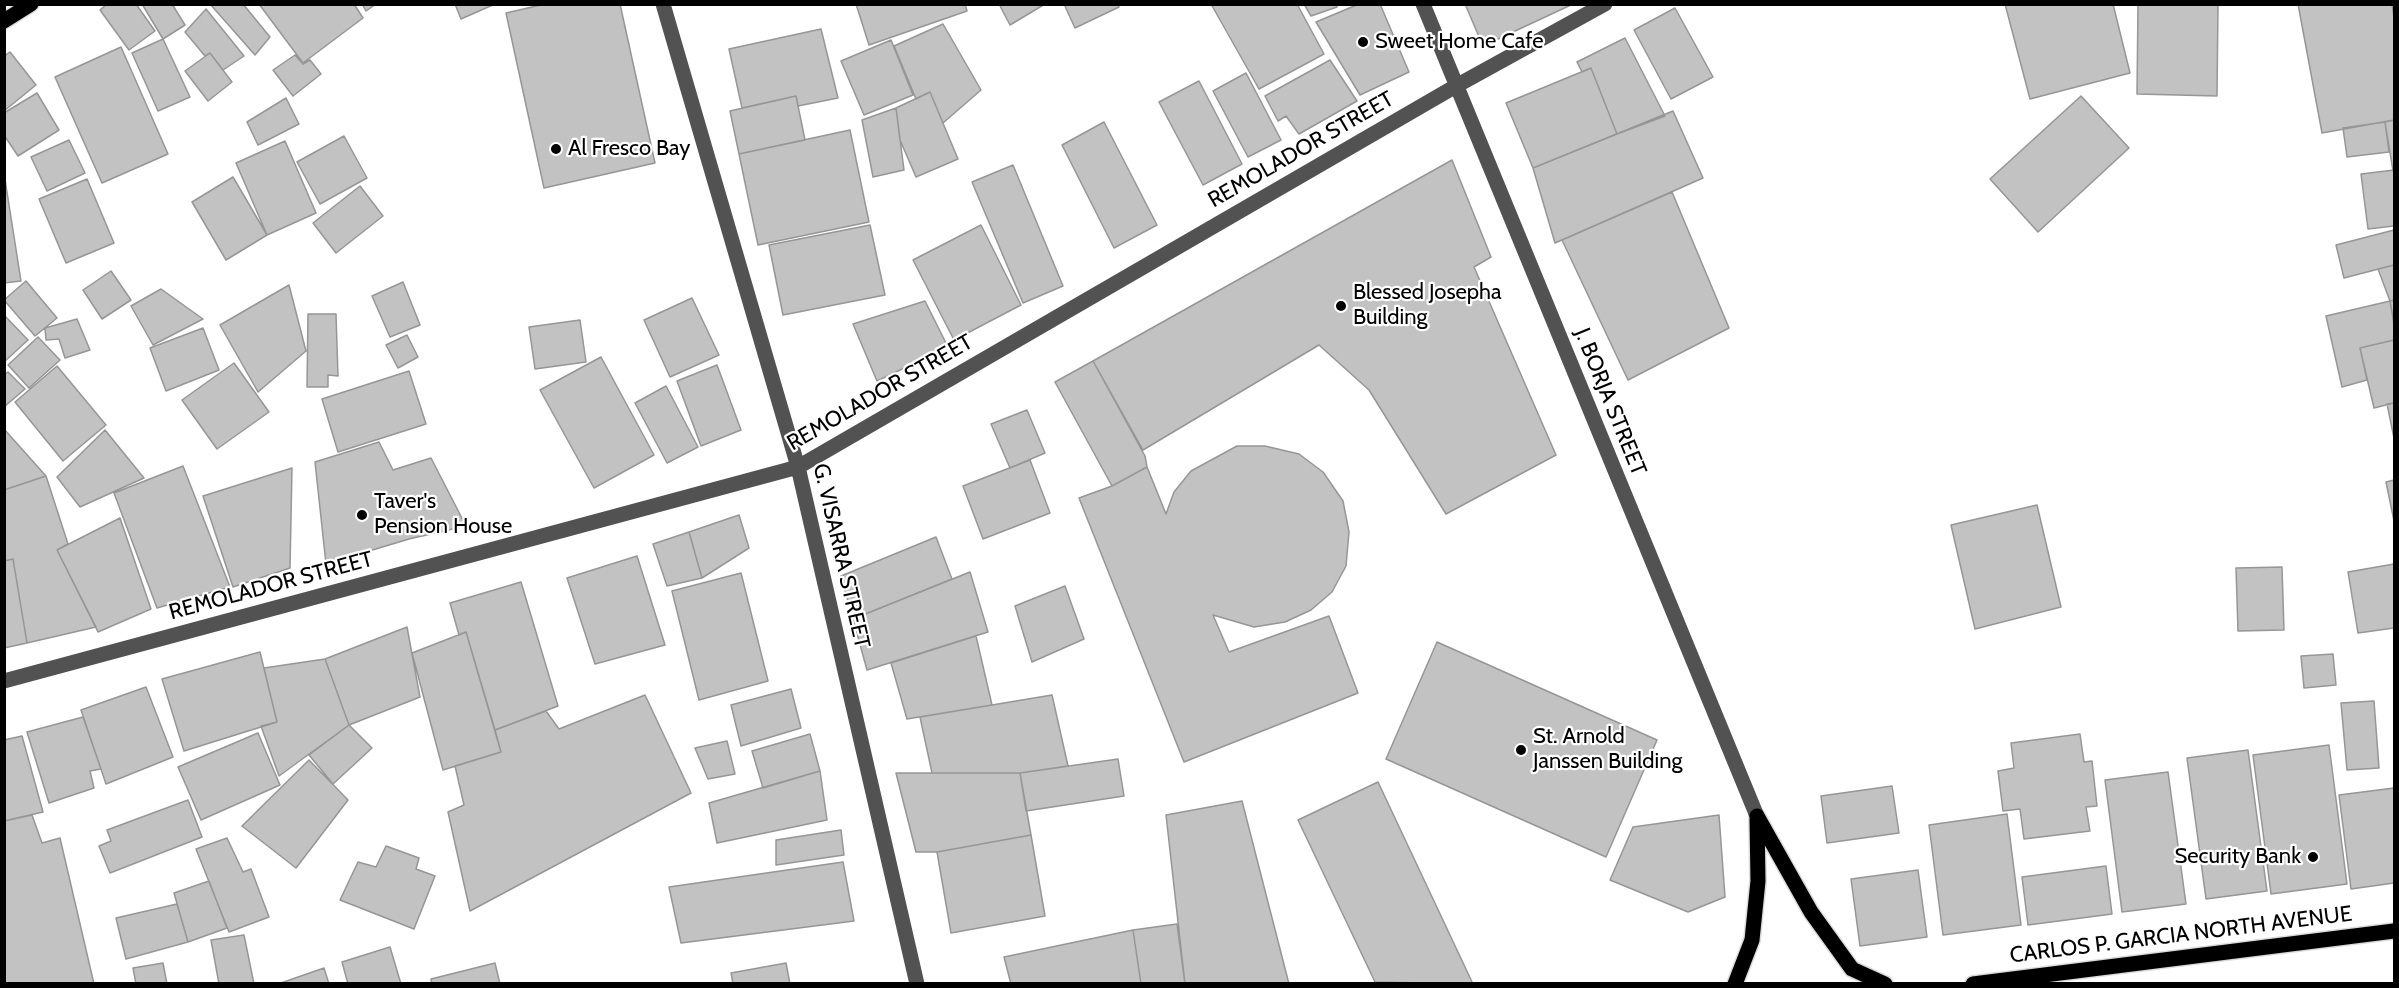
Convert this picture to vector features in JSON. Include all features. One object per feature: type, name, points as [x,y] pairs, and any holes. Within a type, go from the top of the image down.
[{"type":"main road","points":[[4,21],[32,4]]},
{"type":"main road","points":[[1735,984],[1752,940],[1758,881],[1757,816]]},
{"type":"main road","points":[[1757,816],[1811,912],[1852,969],[1885,984]]},
{"type":"main road","name":"CARLOS P. GARCIA NORTH AVENUE","points":[[1973,984],[2394,931]]},
{"type":"street","name":"G. VISARRA STREET","points":[[663,4],[798,467],[917,984]]},
{"type":"street","name":"J. BORJA STREET","points":[[1423,4],[1757,816]]},
{"type":"street","name":"REMOLADOR STREET","points":[[4,681],[798,467],[1456,86],[1605,4]]},
{"type":"building","points":[[107,4],[136,4],[155,31],[129,50],[100,10]]},
{"type":"building","points":[[142,4],[172,4],[185,25],[163,39]]},
{"type":"building","points":[[210,4],[243,4],[270,37],[255,55]]},
{"type":"building","points":[[259,4],[354,4],[363,18],[303,63]]},
{"type":"building","points":[[362,4],[376,4],[366,11]]},
{"type":"building","points":[[455,4],[495,4],[461,19]]},
{"type":"building","points":[[545,4],[620,4],[655,163],[544,188],[506,13]]},
{"type":"building","points":[[856,4],[965,4],[967,11],[869,45]]},
{"type":"building","points":[[999,4],[1045,4],[1010,25]]},
{"type":"building","points":[[1064,4],[1118,4],[1119,7],[1075,28]]},
{"type":"building","points":[[1211,4],[1297,4],[1324,54],[1259,89]]},
{"type":"building","points":[[1304,4],[1336,4],[1337,7],[1311,16]]},
{"type":"building","points":[[1359,4],[1380,4],[1409,72],[1360,95],[1316,22]]},
{"type":"building","points":[[1465,4],[1573,4],[1483,46]]},
{"type":"building","points":[[2005,4],[2113,4],[2130,73],[2030,99]]},
{"type":"building","points":[[2138,4],[2218,4],[2217,96],[2137,94]]},
{"type":"building","points":[[2298,4],[2392,4],[2394,120],[2322,133]]},
{"type":"building","points":[[1675,8],[1713,77],[1671,99],[1634,30]]},
{"type":"building","points":[[206,9],[244,56],[223,70],[210,53],[205,56],[185,32]]},
{"type":"building","points":[[943,24],[981,90],[943,123],[930,92],[916,99],[894,46]]},
{"type":"building","points":[[821,29],[838,98],[798,106],[796,96],[742,108],[729,49]]},
{"type":"building","points":[[1625,38],[1665,116],[1617,134],[1591,68],[1582,72],[1577,62]]},
{"type":"building","points":[[163,39],[190,97],[158,111],[132,53]]},
{"type":"building","points":[[891,40],[913,95],[864,115],[841,61]]},
{"type":"building","points":[[121,47],[168,154],[102,183],[55,77]]},
{"type":"building","points":[[10,52],[36,85],[4,111],[4,56]]},
{"type":"building","points":[[210,53],[232,82],[208,101],[185,71]]},
{"type":"building","points":[[295,55],[303,64],[310,60],[321,74],[293,96],[273,70]]},
{"type":"building","points":[[1330,60],[1357,101],[1299,134],[1286,116],[1278,121],[1265,96]]},
{"type":"building","points":[[1591,68],[1617,134],[1533,168],[1506,103]]},
{"type":"building","points":[[1246,73],[1281,140],[1248,157],[1213,91]]},
{"type":"building","points":[[1199,81],[1242,164],[1203,185],[1159,102]]},
{"type":"building","points":[[930,92],[958,159],[916,177],[900,140],[896,108]]},
{"type":"building","points":[[37,93],[59,130],[18,156],[4,135],[4,113]]},
{"type":"building","points":[[796,96],[805,140],[739,154],[730,111]]},
{"type":"building","points":[[2081,96],[2129,148],[2038,232],[1990,179]]},
{"type":"building","points":[[286,98],[299,124],[258,145],[247,122]]},
{"type":"building","points":[[896,108],[904,170],[873,177],[862,120]]},
{"type":"building","points":[[1673,111],[1703,178],[1555,243],[1533,168]]},
{"type":"building","points":[[2394,120],[2394,170],[2393,171],[2385,122]]},
{"type":"building","points":[[1104,122],[1157,225],[1114,248],[1062,145]]},
{"type":"building","points":[[2385,122],[2389,152],[2347,157],[2343,128]]},
{"type":"building","points":[[850,130],[869,222],[758,245],[739,154]]},
{"type":"building","points":[[344,136],[367,178],[320,204],[297,162]]},
{"type":"building","points":[[69,140],[85,173],[47,191],[31,157]]},
{"type":"building","points":[[285,141],[316,213],[267,235],[236,163]]},
{"type":"building","name":"Blessed Josepha Building","points":[[1452,160],[1491,257],[1474,267],[1556,455],[1446,514],[1369,390],[1319,345],[1143,450],[1093,361]]},
{"type":"building","points":[[1013,165],[1063,286],[1023,303],[972,182]]},
{"type":"building","points":[[2394,170],[2394,226],[2368,229],[2361,174]]},
{"type":"building","points":[[4,173],[21,281],[4,283]]},
{"type":"building","points":[[233,177],[267,235],[226,260],[192,202]]},
{"type":"building","points":[[87,179],[114,243],[66,263],[39,199]]},
{"type":"building","points":[[360,186],[383,216],[336,253],[313,223]]},
{"type":"building","points":[[1672,192],[1729,328],[1628,380],[1562,240]]},
{"type":"building","points":[[870,225],[885,295],[783,315],[769,245]]},
{"type":"building","points":[[981,225],[1021,305],[954,340],[913,260]]},
{"type":"building","points":[[2394,230],[2394,265],[2344,278],[2336,245]]},
{"type":"building","points":[[2394,265],[2394,300],[2390,301],[2378,269]]},
{"type":"building","points":[[111,271],[131,300],[102,319],[83,290]]},
{"type":"building","points":[[26,281],[57,318],[35,336],[4,300]]},
{"type":"building","points":[[403,282],[420,325],[390,337],[372,296]]},
{"type":"building","points":[[289,285],[306,351],[258,392],[220,325]]},
{"type":"building","points":[[161,289],[203,319],[153,345],[131,306]]},
{"type":"building","points":[[692,298],[719,355],[670,377],[644,320]]},
{"type":"building","points":[[2394,300],[2394,324],[2390,301]]},
{"type":"building","points":[[925,301],[948,347],[877,381],[853,324]]},
{"type":"building","points":[[2390,301],[2394,340],[2360,348],[2367,380],[2342,387],[2326,316]]},
{"type":"building","points":[[308,314],[336,314],[338,376],[328,375],[328,387],[307,387]]},
{"type":"building","points":[[4,315],[28,340],[4,362]]},
{"type":"building","points":[[77,319],[90,350],[65,358],[59,339],[46,340],[45,328]]},
{"type":"building","points":[[580,320],[586,362],[535,369],[529,327]]},
{"type":"building","points":[[203,328],[219,370],[166,391],[150,348]]},
{"type":"building","points":[[407,335],[418,357],[398,368],[386,345]]},
{"type":"building","points":[[38,337],[60,360],[29,388],[8,365]]},
{"type":"building","points":[[2394,340],[2394,403],[2374,408],[2360,348]]},
{"type":"building","points":[[601,357],[654,455],[594,488],[540,390]]},
{"type":"building","points":[[1093,361],[1145,456],[1147,467],[1112,486],[1055,382]]},
{"type":"building","points":[[234,363],[269,412],[217,449],[182,400]]},
{"type":"building","points":[[717,365],[741,430],[701,446],[677,381]]},
{"type":"building","points":[[57,366],[106,425],[63,461],[15,402]]},
{"type":"building","points":[[409,371],[426,424],[338,452],[322,399]]},
{"type":"building","points":[[8,372],[25,389],[4,407],[4,375]]},
{"type":"building","points":[[666,386],[698,447],[667,463],[635,403]]},
{"type":"building","points":[[2394,403],[2394,438],[2387,404]]},
{"type":"building","points":[[1027,410],[1045,453],[1010,468],[991,424]]},
{"type":"building","points":[[4,429],[46,476],[4,490]]},
{"type":"building","points":[[105,430],[144,478],[80,507],[57,477]]},
{"type":"building","points":[[379,442],[393,470],[431,458],[466,526],[409,539],[326,564],[315,462]]},
{"type":"building","points":[[1237,446],[1265,446],[1299,454],[1323,472],[1343,501],[1349,532],[1346,566],[1332,592],[1311,610],[1285,622],[1254,627],[1213,615],[1229,652],[1329,616],[1358,693],[1184,762],[1079,498],[1112,486],[1147,467],[1166,514],[1174,492],[1191,471]]},
{"type":"building","points":[[1030,460],[1050,513],[983,539],[963,486]]},
{"type":"building","points":[[183,466],[230,587],[157,608],[114,493]]},
{"type":"building","points":[[292,468],[290,568],[233,587],[203,496]]},
{"type":"building","points":[[46,476],[68,544],[57,550],[96,627],[27,643],[13,559],[4,561],[4,490]]},
{"type":"building","points":[[2394,480],[2394,521],[2386,482]]},
{"type":"building","points":[[2037,505],[2061,607],[1975,629],[1951,525]]},
{"type":"building","points":[[739,515],[749,548],[702,578],[689,532]]},
{"type":"building","points":[[120,518],[151,609],[98,632],[57,550]]},
{"type":"building","points":[[689,532],[702,578],[667,586],[653,544]]},
{"type":"building","points":[[936,537],[952,579],[853,619],[841,576]]},
{"type":"building","points":[[637,556],[665,645],[595,664],[567,578]]},
{"type":"building","points":[[13,559],[27,643],[4,648],[4,561]]},
{"type":"building","points":[[2394,564],[2394,628],[2358,633],[2348,572]]},
{"type":"building","points":[[2282,567],[2284,630],[2238,631],[2236,568]]},
{"type":"building","points":[[970,572],[988,632],[867,670],[853,619]]},
{"type":"building","points":[[741,573],[768,681],[699,700],[672,591]]},
{"type":"building","points":[[521,582],[558,706],[495,730],[466,632],[459,635],[450,603]]},
{"type":"building","points":[[1065,586],[1084,639],[1032,662],[1015,606]]},
{"type":"building","points":[[407,627],[420,697],[349,725],[325,659]]},
{"type":"building","points":[[466,632],[501,752],[443,770],[412,653]]},
{"type":"building","points":[[976,636],[992,705],[907,719],[891,663]]},
{"type":"building","name":"St. Arnold Janssen Building","points":[[1437,642],[1657,740],[1606,857],[1386,759]]},
{"type":"building","points":[[260,652],[277,722],[184,751],[162,679]]},
{"type":"building","points":[[2333,654],[2336,685],[2304,688],[2301,656]]},
{"type":"building","points":[[325,659],[349,725],[279,776],[261,726],[277,722],[264,668]]},
{"type":"building","points":[[146,687],[173,757],[106,784],[81,710]]},
{"type":"building","points":[[791,689],[801,728],[741,746],[731,705]]},
{"type":"building","points":[[645,695],[691,793],[470,911],[448,812],[464,805],[455,766],[501,752],[495,730],[546,711],[559,729]]},
{"type":"building","points":[[1052,695],[1068,766],[1020,773],[932,773],[920,717]]},
{"type":"building","points":[[2374,701],[2379,768],[2347,770],[2341,703]]},
{"type":"building","points":[[83,717],[101,769],[90,771],[94,788],[49,803],[27,732]]},
{"type":"building","points":[[349,725],[372,748],[333,784],[309,755]]},
{"type":"building","points":[[258,733],[280,785],[201,820],[178,767]]},
{"type":"building","points":[[810,734],[820,771],[763,788],[752,751]]},
{"type":"building","points":[[2080,734],[2084,762],[2092,761],[2097,806],[2086,807],[2090,831],[2024,839],[2020,809],[2003,811],[1998,771],[2014,768],[2011,743]]},
{"type":"building","points":[[22,736],[43,812],[4,821],[4,740]]},
{"type":"building","points":[[727,741],[735,774],[708,779],[695,748]]},
{"type":"building","points":[[2329,745],[2347,884],[2271,894],[2253,755]]},
{"type":"building","points":[[2248,750],[2267,891],[2206,899],[2187,758]]},
{"type":"building","points":[[1118,759],[1124,796],[1026,811],[1020,773]]},
{"type":"building","points":[[309,760],[348,800],[296,868],[242,826]]},
{"type":"building","points":[[820,771],[827,820],[717,843],[709,803]]},
{"type":"building","points":[[2168,772],[2186,904],[2122,912],[2105,780]]},
{"type":"building","points":[[896,773],[1020,773],[1031,835],[937,852],[916,852]]},
{"type":"building","points":[[1378,782],[1473,984],[1375,982],[1298,820]]},
{"type":"building","points":[[1892,786],[1899,833],[1827,843],[1821,796]]},
{"type":"building","points":[[2394,788],[2394,883],[2351,889],[2339,795]]},
{"type":"building","points":[[188,800],[202,837],[110,873],[99,846],[111,841],[107,830]]},
{"type":"building","points":[[1242,801],[1289,984],[1185,984],[1166,815]]},
{"type":"building","points":[[2007,814],[2021,925],[1943,935],[1929,825]]},
{"type":"building","points":[[32,815],[42,843],[60,838],[94,984],[4,984],[4,821]]},
{"type":"building","points":[[1719,815],[1725,897],[1688,912],[1610,880],[1633,827]]},
{"type":"building","points":[[841,830],[844,855],[776,865],[776,840]]},
{"type":"building","points":[[1031,835],[1045,916],[951,933],[937,852]]},
{"type":"building","points":[[227,838],[243,872],[251,869],[269,917],[229,932],[196,849]]},
{"type":"building","points":[[386,846],[419,858],[416,869],[435,876],[414,929],[340,900],[358,862],[376,867]]},
{"type":"building","points":[[843,862],[854,921],[681,943],[669,887]]},
{"type":"building","points":[[2106,866],[2112,914],[2028,925],[2022,877]]},
{"type":"building","points":[[1918,870],[1927,937],[1860,946],[1851,879]]},
{"type":"building","points":[[209,881],[227,928],[188,942],[174,893]]},
{"type":"building","points":[[177,904],[188,942],[126,959],[116,918]]},
{"type":"building","points":[[1177,924],[1185,984],[1141,984],[1133,930]]},
{"type":"building","points":[[1133,930],[1141,984],[1011,984],[1004,957]]},
{"type":"building","points":[[244,935],[254,984],[219,984],[211,940]]},
{"type":"building","points":[[390,947],[401,984],[348,984],[342,962]]},
{"type":"building","points":[[163,963],[167,984],[136,984],[133,968]]},
{"type":"building","points":[[495,963],[500,984],[432,984],[431,979]]},
{"type":"building","points":[[786,963],[790,984],[733,984],[731,973]]},
{"type":"building","points":[[324,968],[329,984],[278,984]]},
{"type":"place","name":"Sweet Home Cafe","points":[[1363,42]]},
{"type":"place","name":"Al Fresco Bay","points":[[556,149]]},
{"type":"place","name":"Blessed Josepha Building","points":[[1341,306]]},
{"type":"place","name":"Taver's Pension House","points":[[362,515]]},
{"type":"place","name":"St. Arnold Janssen Building","points":[[1521,750]]},
{"type":"place","name":"Security Bank","points":[[2313,857]]}]
